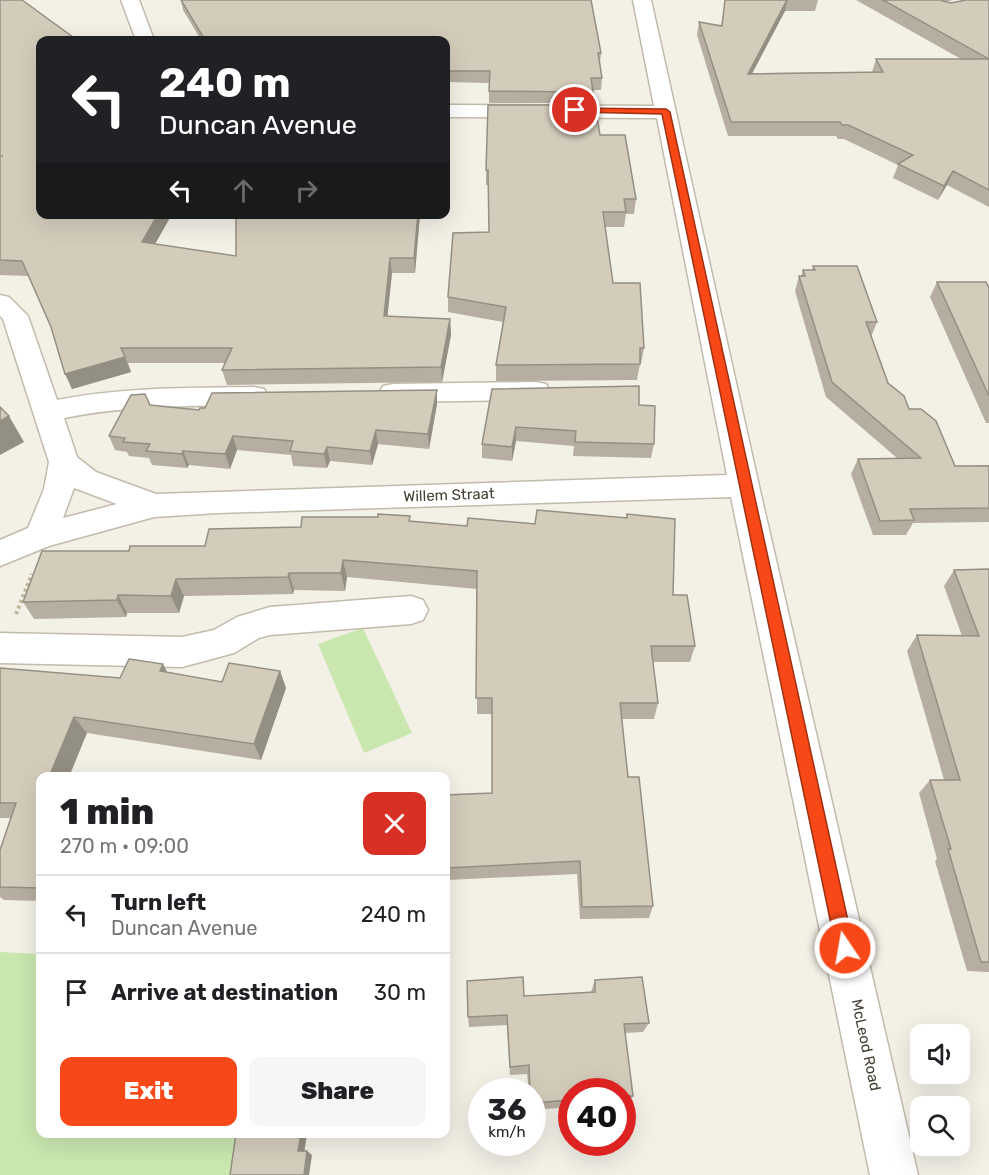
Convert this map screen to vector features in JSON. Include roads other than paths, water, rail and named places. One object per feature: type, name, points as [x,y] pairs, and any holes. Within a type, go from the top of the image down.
[{"type":"street","points":[[130,0],[144,36]]},
{"type":"street","name":"McLeod Road","points":[[642,0],[744,486],[894,1175]]},
{"type":"street","points":[[450,111],[666,112]]},
{"type":"street","points":[[0,303],[15,316],[64,462],[59,489],[41,536]]},
{"type":"street","points":[[368,394],[558,390]]},
{"type":"street","points":[[47,412],[101,401],[132,398],[285,395]]},
{"type":"street","name":"Willem Straat","points":[[64,462],[85,480],[154,506]]},
{"type":"street","name":"Willem Straat","points":[[0,554],[41,536],[154,506],[218,502],[744,486]]},
{"type":"street","points":[[7,633],[182,652],[222,643],[249,627],[270,621],[411,610]]}]
